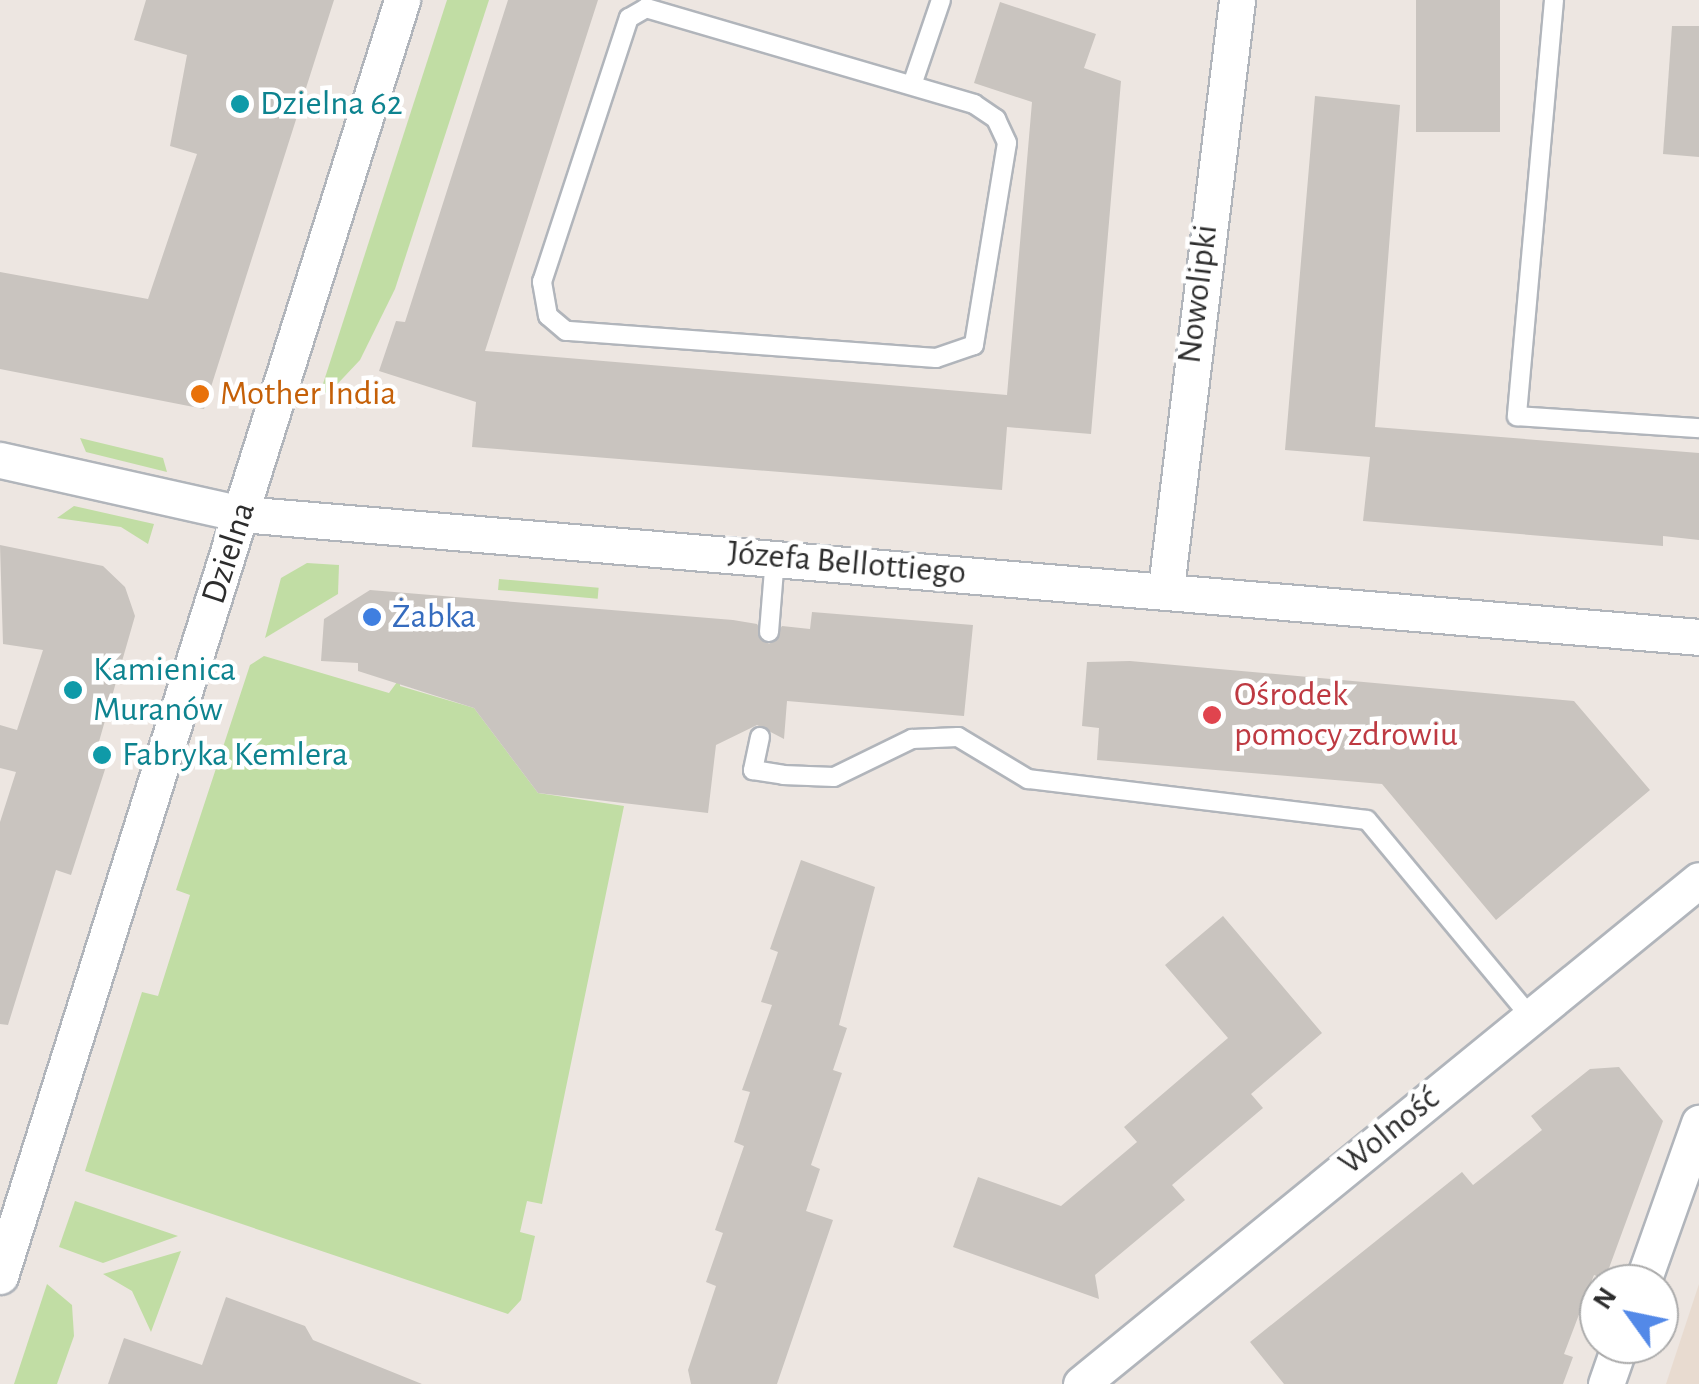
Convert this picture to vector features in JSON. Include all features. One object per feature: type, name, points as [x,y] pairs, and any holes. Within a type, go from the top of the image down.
[{"type":"street","name":"Dzielna","points":[[0,1276],[13,1171],[241,514],[402,0]]},
{"type":"street","name":"Nowolipki","points":[[1166,588],[1236,0]]},
{"type":"street","name":"Józefa Bellottiego","points":[[0,460],[241,514],[1166,588],[1699,637]]},
{"type":"street","name":"Wolność","points":[[1081,1384],[1699,880]]},
{"type":"street","points":[[1649,1264],[1699,1122]]},
{"type":"lane","points":[[912,85],[942,0]]},
{"type":"lane","points":[[1554,0],[1517,416],[1699,428]]},
{"type":"lane","points":[[646,8],[912,85],[974,104],[1007,143],[974,346],[959,356],[566,331],[548,316],[542,282],[629,18],[646,8]]},
{"type":"lane","points":[[769,632],[775,557]]},
{"type":"lane","points":[[760,736],[753,770],[783,775],[834,777],[937,736],[958,737],[1028,779],[1366,820],[1530,1016]]},
{"type":"shaded area","points":[[1699,1284],[1699,1384],[1666,1384],[1673,1364],[1679,1364],[1679,1345]]},
{"type":"green space","points":[[447,0],[489,0],[395,289],[360,360],[328,394],[321,390]]},
{"type":"green space","points":[[80,438],[163,458],[167,472],[86,452]]},
{"type":"green space","points":[[74,506],[154,524],[148,544],[121,527],[57,518]]},
{"type":"green space","points":[[307,563],[339,565],[338,594],[265,638],[281,578]]},
{"type":"green space","points":[[499,579],[599,588],[598,599],[498,590]]},
{"type":"green space","points":[[264,656],[389,693],[400,678],[400,686],[474,708],[538,793],[624,806],[542,1204],[527,1201],[520,1232],[535,1236],[521,1300],[508,1314],[85,1171],[142,992],[158,996],[190,895],[176,890],[250,665]]},
{"type":"green space","points":[[75,1201],[178,1236],[103,1263],[59,1247]]},
{"type":"green space","points":[[181,1251],[151,1332],[132,1291],[103,1274]]},
{"type":"green space","points":[[47,1284],[72,1305],[74,1336],[57,1384],[14,1384]]},
{"type":"building","points":[[146,0],[334,0],[204,409],[0,369],[0,272],[148,299],[197,154],[170,146],[187,55],[134,40]]},
{"type":"building","points":[[508,0],[598,0],[485,351],[1007,395],[1032,102],[974,83],[1000,2],[1096,34],[1084,68],[1121,81],[1091,434],[1007,427],[1002,490],[472,447],[476,402],[379,371],[396,321],[405,322]]},
{"type":"building","points":[[1416,0],[1500,0],[1500,132],[1416,132]]},
{"type":"building","points":[[1672,26],[1699,26],[1699,157],[1663,154]]},
{"type":"building","points":[[1315,96],[1400,105],[1375,427],[1699,453],[1699,540],[1663,536],[1663,546],[1363,521],[1370,457],[1285,450]]},
{"type":"building","points":[[0,545],[103,566],[125,587],[135,616],[96,752],[109,757],[71,875],[56,870],[8,1025],[0,1024],[0,822],[16,772],[0,768],[0,725],[17,730],[43,650],[3,644]]},
{"type":"building","points":[[370,590],[733,620],[757,624],[769,644],[782,626],[810,629],[812,612],[973,625],[964,716],[787,701],[784,739],[757,725],[716,745],[708,813],[538,793],[474,708],[358,671],[358,663],[321,661],[324,619]]},
{"type":"building","points":[[1130,661],[1574,701],[1650,790],[1496,920],[1382,784],[1097,760],[1099,728],[1082,726],[1087,662]]},
{"type":"building","points":[[801,860],[875,887],[839,1025],[847,1028],[833,1070],[842,1073],[811,1165],[820,1169],[806,1211],[833,1220],[777,1384],[691,1384],[688,1370],[716,1286],[706,1282],[723,1233],[715,1230],[744,1146],[734,1142],[750,1092],[742,1090],[772,1005],[761,1002],[778,952],[770,949]]},
{"type":"building","points":[[1223,916],[1322,1033],[1251,1094],[1263,1108],[1172,1185],[1185,1200],[1095,1275],[1099,1299],[953,1247],[978,1177],[1061,1206],[1137,1142],[1124,1127],[1228,1038],[1165,965]]},
{"type":"building","points":[[1619,1067],[1663,1121],[1611,1264],[1579,1264],[1579,1314],[1564,1354],[1573,1357],[1563,1384],[1284,1384],[1250,1342],[1462,1172],[1473,1185],[1542,1130],[1531,1116],[1590,1069]]},
{"type":"building","points":[[226,1297],[305,1326],[313,1340],[422,1384],[108,1384],[124,1338],[202,1365]]},
{"type":"place","name":"Dzielna 62","points":[[240,104]]},
{"type":"place","name":"Mother India","points":[[200,394]]},
{"type":"place","name":"Żabka","points":[[372,617]]},
{"type":"place","name":"Kamienica Muranów","points":[[73,690]]},
{"type":"place","name":"Ośrodek pomocy zdrowiu","points":[[1212,715]]},
{"type":"place","name":"Fabryka Kemlera","points":[[102,755]]}]
